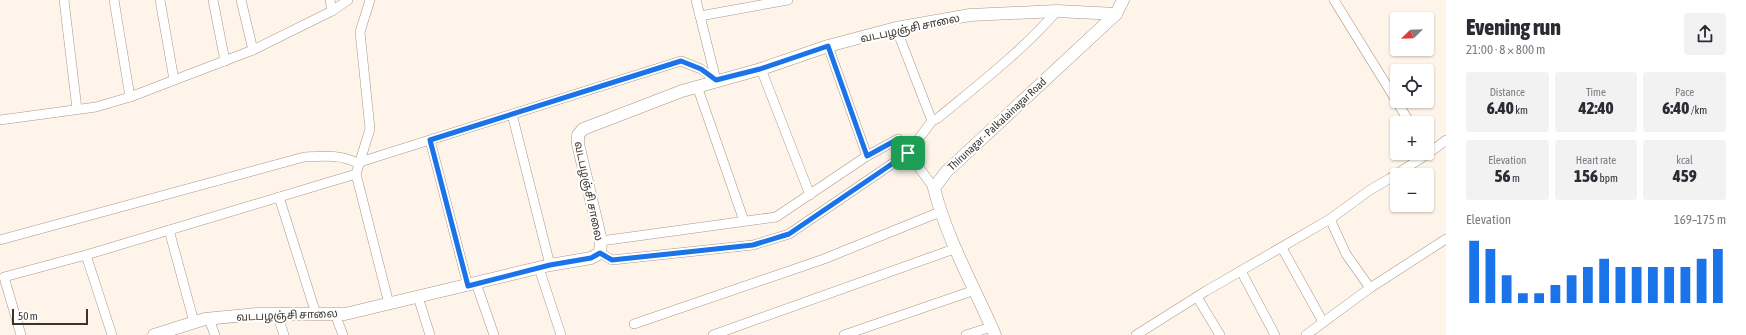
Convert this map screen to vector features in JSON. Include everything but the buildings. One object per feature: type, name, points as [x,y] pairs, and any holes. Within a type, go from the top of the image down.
[{"type":"street","points":[[64,0],[77,110]]},
{"type":"street","points":[[114,0],[130,97]]},
{"type":"street","points":[[160,0],[174,80]]},
{"type":"street","points":[[213,0],[225,61]]},
{"type":"street","points":[[242,0],[253,50]]},
{"type":"street","points":[[330,0],[332,11]]},
{"type":"street","points":[[0,120],[96,107],[130,97],[253,50],[332,11],[348,0]]},
{"type":"street","points":[[358,167],[370,129],[360,32],[370,0]]},
{"type":"street","points":[[696,0],[716,80]]},
{"type":"street","points":[[700,16],[788,0]]},
{"type":"street","name":"Thirunagar - Palkalainagar Road","points":[[934,188],[947,170],[1116,14],[1123,0]]},
{"type":"street","points":[[1334,0],[1406,116]]},
{"type":"street","points":[[600,247],[612,260],[753,245],[789,234],[908,153],[932,121],[938,118],[1013,56],[1057,11]]},
{"type":"street","name":"வடபழஞ்சி சாலை","points":[[154,335],[194,322],[209,319],[277,314],[345,314],[545,267],[591,258],[600,247],[578,135],[583,129],[697,86],[760,69],[828,46],[896,28],[970,15],[1057,11],[1116,14]]},
{"type":"street","points":[[896,28],[932,121]]},
{"type":"street","points":[[828,46],[867,156]]},
{"type":"street","points":[[21,335],[2,277],[86,255],[279,197],[430,140],[681,61],[701,69],[716,80]]},
{"type":"street","points":[[760,69],[810,195]]},
{"type":"street","points":[[697,86],[744,221]]},
{"type":"street","points":[[512,114],[561,335]]},
{"type":"street","points":[[600,247],[744,221],[776,217],[867,156],[898,139],[934,188],[940,212],[954,249],[975,290],[993,331],[966,335]]},
{"type":"street","points":[[430,140],[472,284],[494,335]]},
{"type":"street","points":[[1434,148],[1446,140]]},
{"type":"street","points":[[0,240],[304,157],[330,155],[353,161],[358,167],[389,304]]},
{"type":"street","points":[[1136,335],[1197,297],[1330,219],[1370,190],[1416,160]]},
{"type":"street","points":[[279,197],[316,314]]},
{"type":"street","points":[[634,324],[824,258],[940,212]]},
{"type":"street","points":[[1330,219],[1346,254],[1370,288]]},
{"type":"street","points":[[169,230],[194,322]]},
{"type":"street","points":[[1306,335],[1370,288],[1446,239]]},
{"type":"street","points":[[1282,248],[1323,322]]},
{"type":"street","points":[[713,335],[954,249]]},
{"type":"street","points":[[86,255],[112,335]]},
{"type":"street","points":[[1241,271],[1276,335]]},
{"type":"street","points":[[844,335],[975,290]]},
{"type":"street","points":[[418,297],[430,335]]},
{"type":"street","points":[[1197,297],[1220,335]]},
{"type":"street","points":[[277,314],[284,335]]},
{"type":"street","points":[[335,314],[343,335]]},
{"type":"street","points":[[209,319],[215,335]]},
{"type":"route","points":[[828,46],[867,156],[898,139],[908,153],[789,234],[753,245],[612,260],[600,253],[591,258],[550,265],[468,286],[430,140],[681,61],[701,69],[716,80],[760,69],[828,46]]}]
